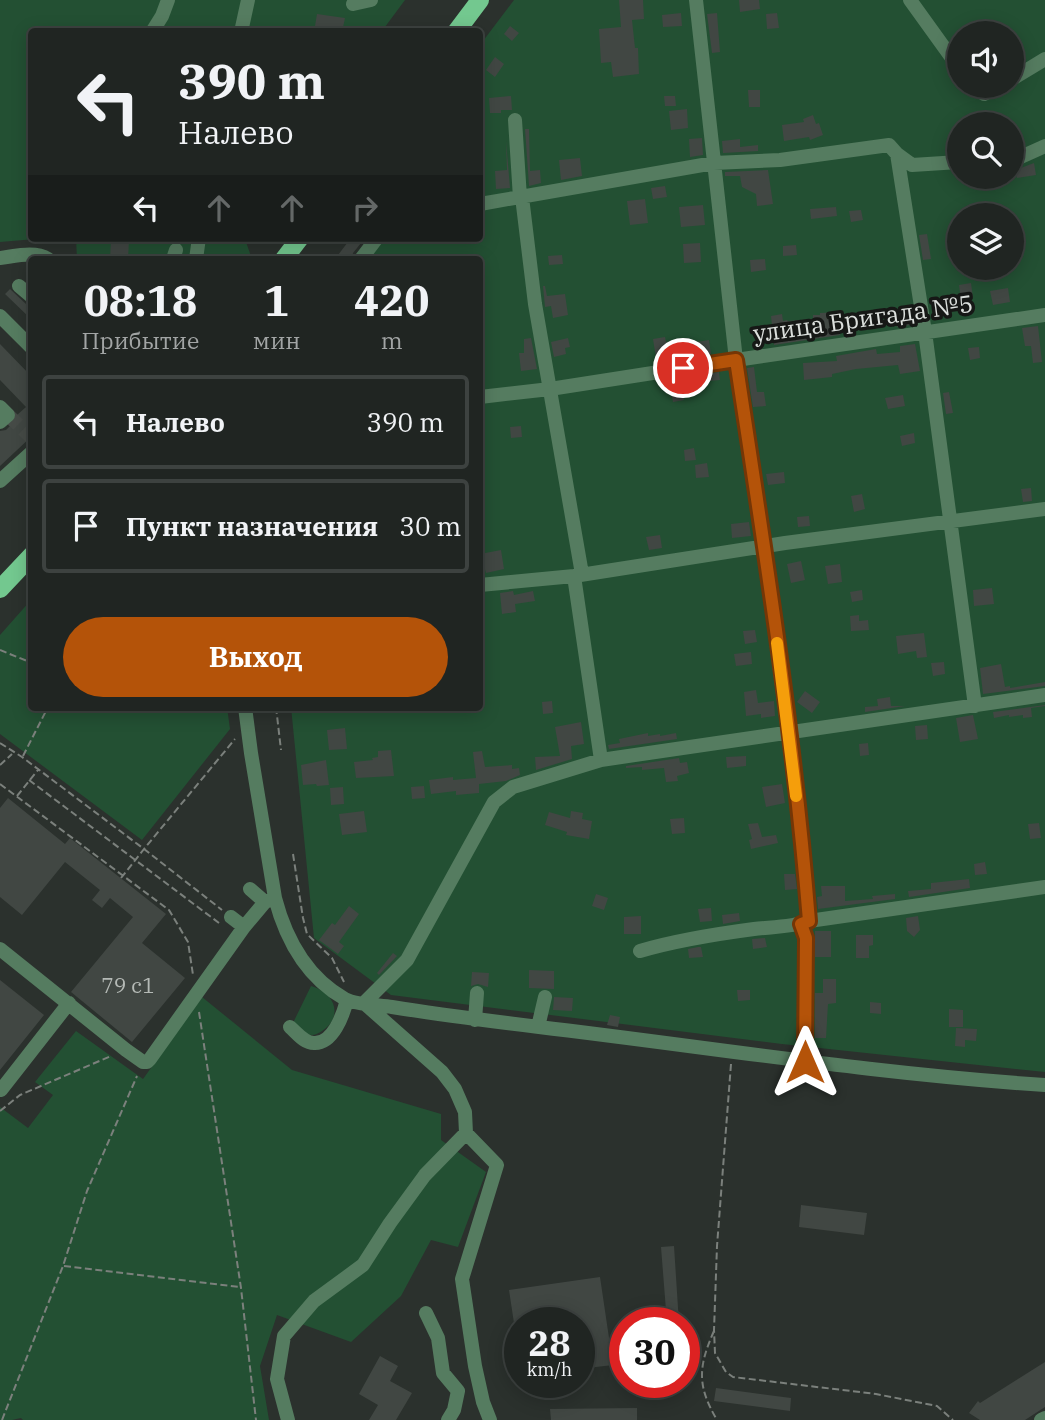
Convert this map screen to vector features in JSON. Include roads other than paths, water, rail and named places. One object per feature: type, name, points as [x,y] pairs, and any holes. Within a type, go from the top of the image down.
[{"type":"main road","points":[[459,28],[480,0]]},
{"type":"main road","points":[[286,256],[297,242]]},
{"type":"main road","points":[[0,589],[28,559]]},
{"type":"street","points":[[154,28],[168,0]]},
{"type":"street","points":[[242,28],[248,0]]},
{"type":"street","points":[[353,4],[371,0]]},
{"type":"street","points":[[696,0],[736,360],[764,547],[803,850],[806,938],[805,1062]]},
{"type":"street","points":[[910,0],[947,51]]},
{"type":"street","points":[[1024,72],[1045,59]]},
{"type":"street","points":[[515,120],[521,198],[535,304],[578,575],[601,760]]},
{"type":"street","points":[[483,204],[714,163],[780,160],[889,145],[912,165],[947,163]]},
{"type":"street","points":[[1024,156],[1045,146]]},
{"type":"street","points":[[897,154],[925,332],[975,706]]},
{"type":"street","points":[[0,258],[41,253]]},
{"type":"street","points":[[19,286],[28,294]]},
{"type":"street","name":"улица Бригада №5","points":[[483,397],[1045,315]]},
{"type":"street","points":[[0,316],[28,344]]},
{"type":"street","points":[[0,407],[8,415],[0,422]]},
{"type":"street","points":[[0,481],[28,456]]},
{"type":"street","points":[[483,585],[578,575],[1045,509]]},
{"type":"street","points":[[364,1003],[407,960],[494,802],[513,787],[601,760],[1045,695]]},
{"type":"street","points":[[245,711],[246,759],[270,900],[290,942],[312,974],[347,1000],[475,1020],[805,1062],[1045,1085]]},
{"type":"street","points":[[640,951],[663,944],[740,931],[1045,887]]},
{"type":"street","points":[[250,888],[270,900]]},
{"type":"street","points":[[0,949],[144,1062],[150,1059],[270,900]]},
{"type":"street","points":[[231,917],[242,936]]},
{"type":"street","points":[[475,1020],[477,993]]},
{"type":"street","points":[[538,1027],[545,997]]},
{"type":"street","points":[[290,1027],[305,1041],[315,1044],[324,1040],[344,1023],[347,1000]]},
{"type":"street","points":[[1,1090],[69,1003]]},
{"type":"street","points":[[364,1003],[442,1072],[456,1089],[465,1112],[466,1133],[497,1165],[461,1279],[475,1366],[490,1420]]},
{"type":"street","points":[[288,1420],[277,1380],[284,1336],[314,1301],[363,1265],[425,1175],[466,1133]]},
{"type":"street","points":[[426,1313],[438,1338],[443,1373],[458,1391],[449,1420]]},
{"type":"street","points":[[477,1420],[483,1402]]},
{"type":"tunnel","points":[[8,415],[28,434]]}]
